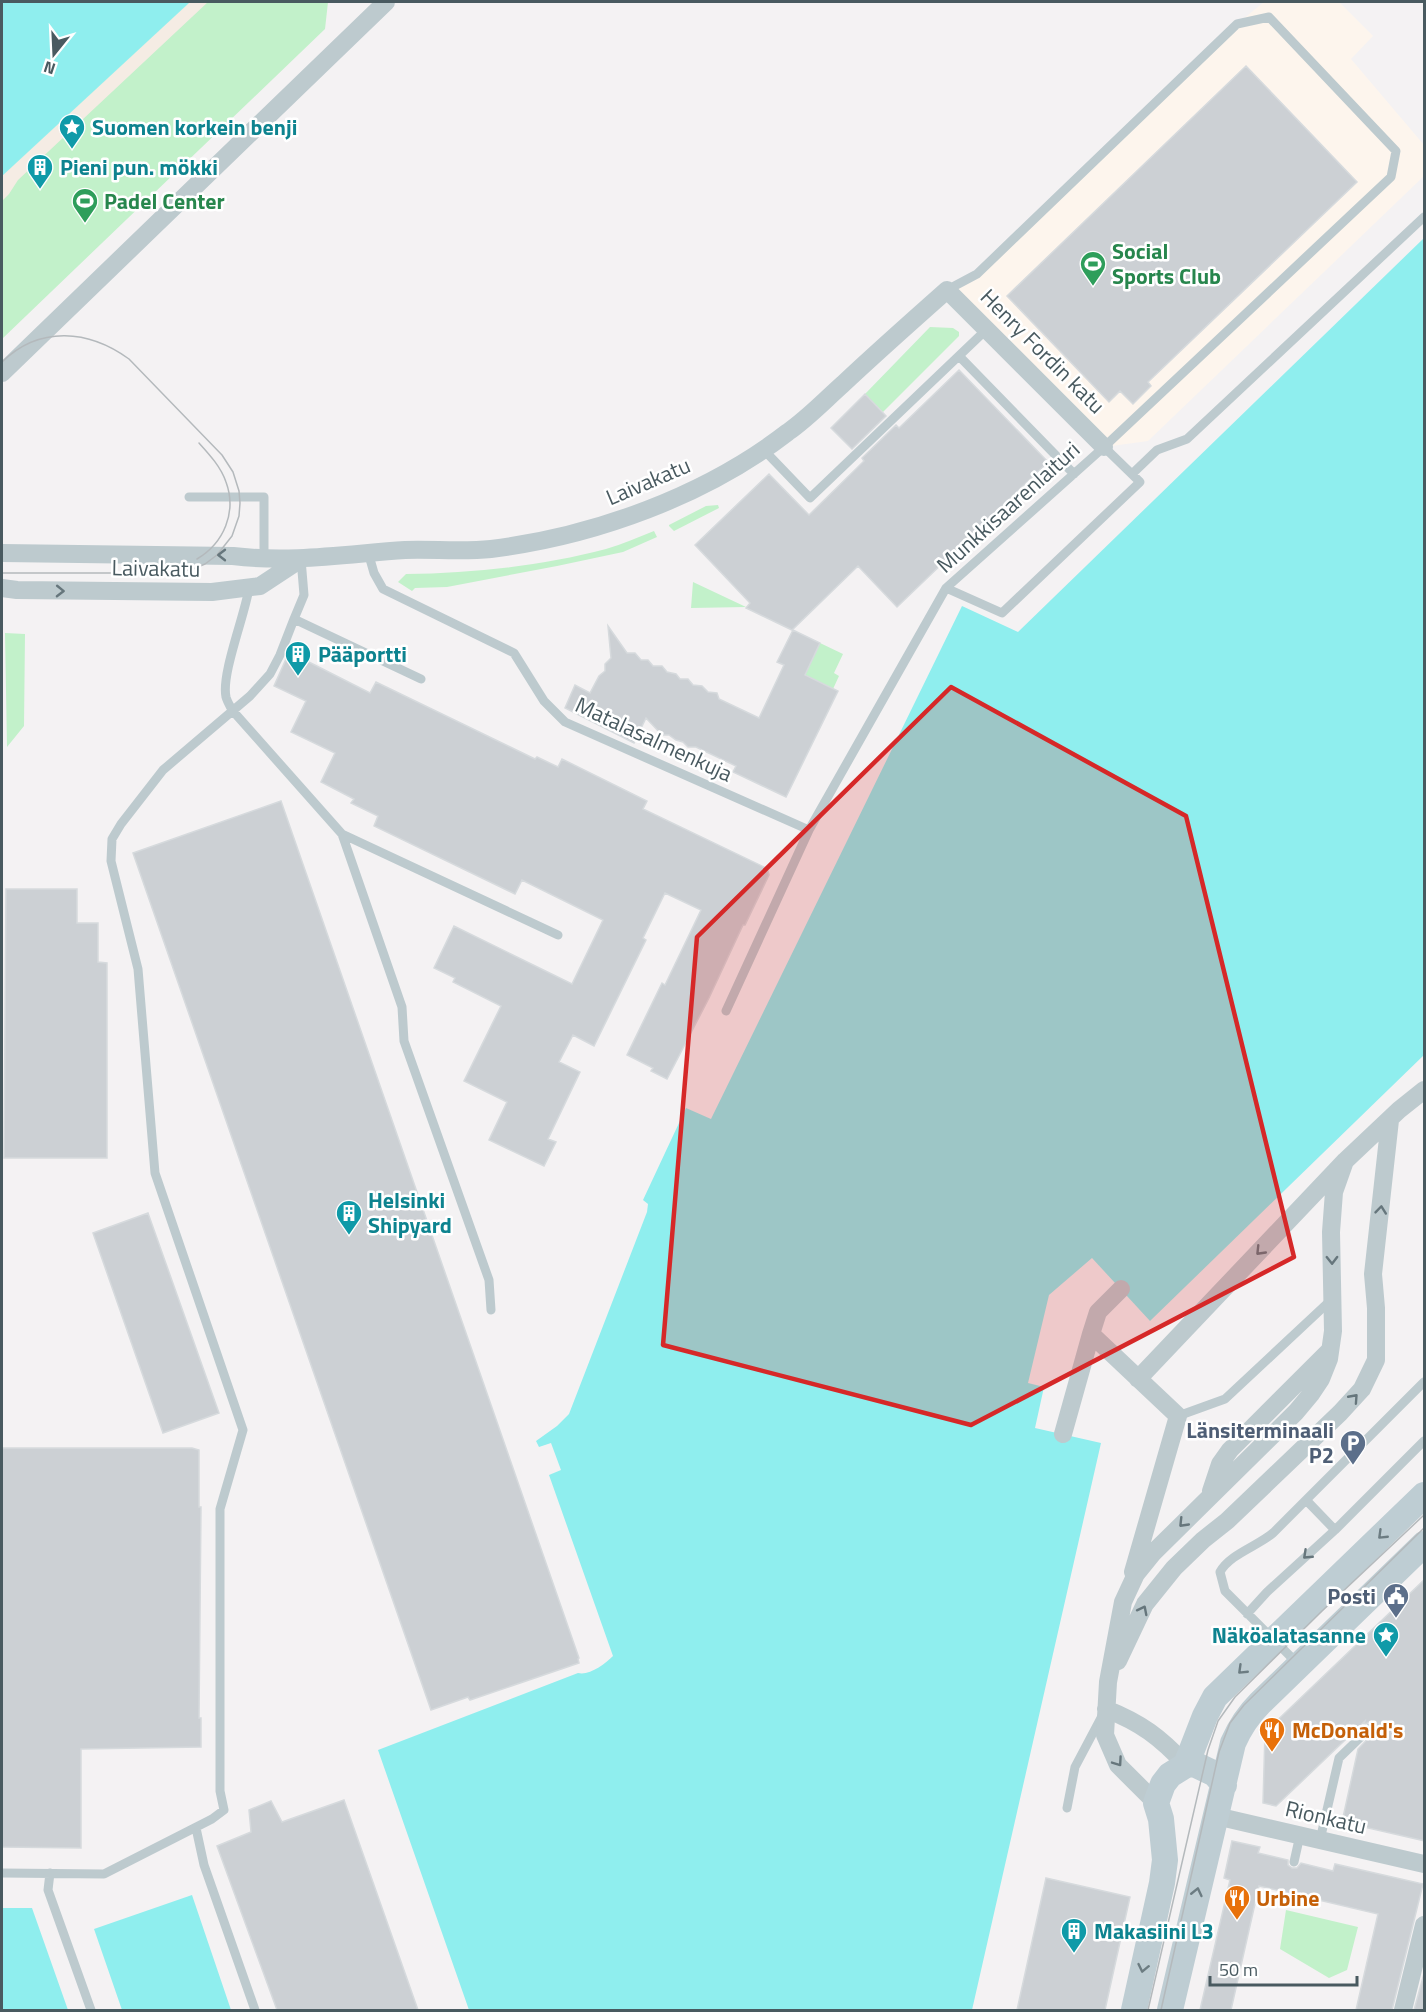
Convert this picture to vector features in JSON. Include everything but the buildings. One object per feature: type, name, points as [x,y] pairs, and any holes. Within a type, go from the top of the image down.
[{"type":"main road","points":[[1186,1765],[1215,1697],[1425,1495]]},
{"type":"main road","points":[[1170,2010],[1233,1743],[1245,1720],[1425,1544]]},
{"type":"main road","points":[[1134,2010],[1165,1860],[1161,1819],[1156,1803],[1163,1784],[1170,1775],[1186,1765],[1194,1764],[1215,1774],[1224,1785]]},
{"type":"street","points":[[2,373],[386,2]]},
{"type":"street","name":"Henry Fordin katu","points":[[947,290],[1104,447]]},
{"type":"street","name":"Laivakatu","points":[[2,553],[233,555],[264,560],[301,559],[368,552],[489,549],[546,539],[606,524],[677,498],[748,460],[789,432],[947,290]]},
{"type":"street","name":"Laivakatu","points":[[2,588],[212,592],[260,586],[301,559]]},
{"type":"street","points":[[1138,1379],[1345,1161],[1399,1110],[1425,1090]]},
{"type":"street","points":[[1108,1682],[1145,1604],[1174,1568],[1227,1521],[1362,1389],[1376,1360],[1376,1308],[1373,1274],[1390,1120]]},
{"type":"street","points":[[1123,1602],[1136,1574],[1153,1554],[1296,1412],[1321,1379],[1333,1331],[1331,1232],[1334,1192],[1345,1161]]},
{"type":"street","points":[[1063,1434],[1098,1312],[1121,1289]]},
{"type":"street","points":[[1091,1334],[1178,1416],[1147,1529],[1123,1602],[1108,1682],[1106,1709],[1105,1735],[1118,1766],[1156,1803]]},
{"type":"street","points":[[1106,1709],[1152,1732],[1163,1740],[1186,1765]]},
{"type":"street","name":"Rionkatu","points":[[1216,1816],[1425,1864]]},
{"type":"street","points":[[1403,2010],[1425,1924]]},
{"type":"lane","name":"Munkkisaarenlaituri","points":[[726,1011],[809,830],[946,588],[1104,447],[1391,177],[1396,151],[1269,17],[1237,24],[977,274],[947,290]]},
{"type":"lane","points":[[1132,474],[1157,450],[1187,439],[1425,217]]},
{"type":"lane","points":[[763,449],[810,498],[987,329]]},
{"type":"lane","points":[[959,356],[1074,474]]},
{"type":"lane","points":[[946,588],[1002,613],[1140,482],[1104,447]]},
{"type":"lane","points":[[189,497],[264,497],[264,560]]},
{"type":"lane","name":"Matalasalmenkuja","points":[[368,552],[374,573],[383,589],[514,653],[544,701],[565,722],[809,830]]},
{"type":"lane","points":[[2,1873],[104,1874],[212,1820],[224,1810],[220,1791],[220,1509],[243,1430],[155,1173],[138,969],[111,861],[110,847],[121,824],[163,770],[250,696],[270,674],[303,595],[301,559]]},
{"type":"lane","points":[[249,588],[247,605],[226,681],[226,698],[232,710],[342,834],[402,1007],[404,1041],[489,1280],[491,1310]]},
{"type":"lane","points":[[294,619],[421,679]]},
{"type":"lane","points":[[342,834],[558,935]]},
{"type":"lane","points":[[1178,1416],[1225,1399],[1332,1298]]},
{"type":"lane","points":[[1299,1665],[1225,1591],[1220,1577],[1222,1568],[1234,1558],[1264,1541],[1425,1382]]},
{"type":"lane","points":[[1247,1614],[1267,1592],[1335,1530],[1425,1442]]},
{"type":"lane","points":[[1307,1501],[1335,1530]]},
{"type":"lane","points":[[1067,1808],[1075,1767],[1106,1709]]},
{"type":"lane","points":[[1320,1840],[1340,1758],[1370,1728]]},
{"type":"lane","points":[[196,1828],[204,1865],[255,2010]]},
{"type":"lane","points":[[1294,1862],[1299,1835]]},
{"type":"lane","points":[[50,1874],[48,1890],[91,2010]]},
{"type":"highlighted area","points":[[951,687],[1186,816],[1294,1257],[971,1425],[663,1345],[697,937]]},
{"type":"shaded area","points":[[1264,2],[1339,2],[1373,36],[1351,59],[1424,145],[1424,176],[1148,441],[1104,447],[947,290],[977,274],[1237,24]]},
{"type":"green space","points":[[190,2],[328,2],[325,29],[2,339],[2,176]]},
{"type":"green space","points":[[930,327],[953,328],[959,332],[959,336],[883,412],[865,394]]},
{"type":"green space","points":[[718,505],[719,508],[674,531],[669,526],[706,506]]},
{"type":"green space","points":[[654,531],[657,537],[623,552],[557,566],[447,587],[415,588],[412,591],[398,582],[406,574],[482,570],[557,560],[606,549]]},
{"type":"green space","points":[[693,582],[746,607],[691,608]]},
{"type":"green space","points":[[5,633],[25,634],[24,726],[7,747]]},
{"type":"green space","points":[[820,643],[843,654],[834,673],[839,676],[833,689],[805,675]]},
{"type":"green space","points":[[1286,1910],[1358,1927],[1347,1970],[1329,1978],[1280,1949]]},
{"type":"sand","points":[[190,2],[208,2],[18,180],[2,201],[2,176]]},
{"type":"water","points":[[2,2],[190,2],[2,176]]},
{"type":"water","points":[[1424,238],[1424,1055],[1150,1321],[1092,1258],[1049,1295],[1028,1383],[1044,1387],[1035,1428],[1101,1443],[972,2010],[469,2010],[378,1750],[578,1673],[592,1671],[613,1656],[549,1475],[561,1470],[551,1443],[539,1447],[536,1441],[569,1414],[647,1212],[648,1204],[643,1200],[686,1108],[711,1119],[962,606],[1018,632]]},
{"type":"water","points":[[192,1895],[231,2010],[122,2010],[94,1929]]},
{"type":"water","points":[[2,1908],[32,1908],[68,2010],[2,2010]]},
{"type":"tram line","points":[[2,362],[17,350],[48,337],[81,337],[114,349],[129,359],[222,455],[233,472],[240,503],[239,516],[232,536],[217,555],[193,569],[171,573],[2,573]]},
{"type":"tram line","points":[[197,559],[221,536],[226,526],[230,504],[224,476],[199,443]]},
{"type":"tram line","points":[[1148,2010],[1208,1750],[1218,1721],[1235,1697],[1424,1515]]},
{"type":"tram line","points":[[1161,2010],[1219,1752],[1230,1723],[1244,1705],[1424,1528]]},
{"type":"place","name":"Suomen korkein benji","points":[[72,150]]},
{"type":"place","name":"Pieni pun. mökki","points":[[40,190]]},
{"type":"place","name":"Padel Center","points":[[85,224]]},
{"type":"place","name":"Social Sports Club","points":[[1093,287]]},
{"type":"place","name":"Pääportti","points":[[298,677]]},
{"type":"place","name":"Helsinki Shipyard","points":[[349,1236]]},
{"type":"place","name":"Länsiterminaali P2","points":[[1353,1466]]},
{"type":"place","name":"Posti","points":[[1396,1619]]},
{"type":"place","name":"Näköalatasanne","points":[[1386,1658]]},
{"type":"place","name":"McDonald's","points":[[1272,1753]]},
{"type":"place","name":"Urbine","points":[[1237,1921]]},
{"type":"place","name":"Makasiini L3","points":[[1074,1954]]}]
